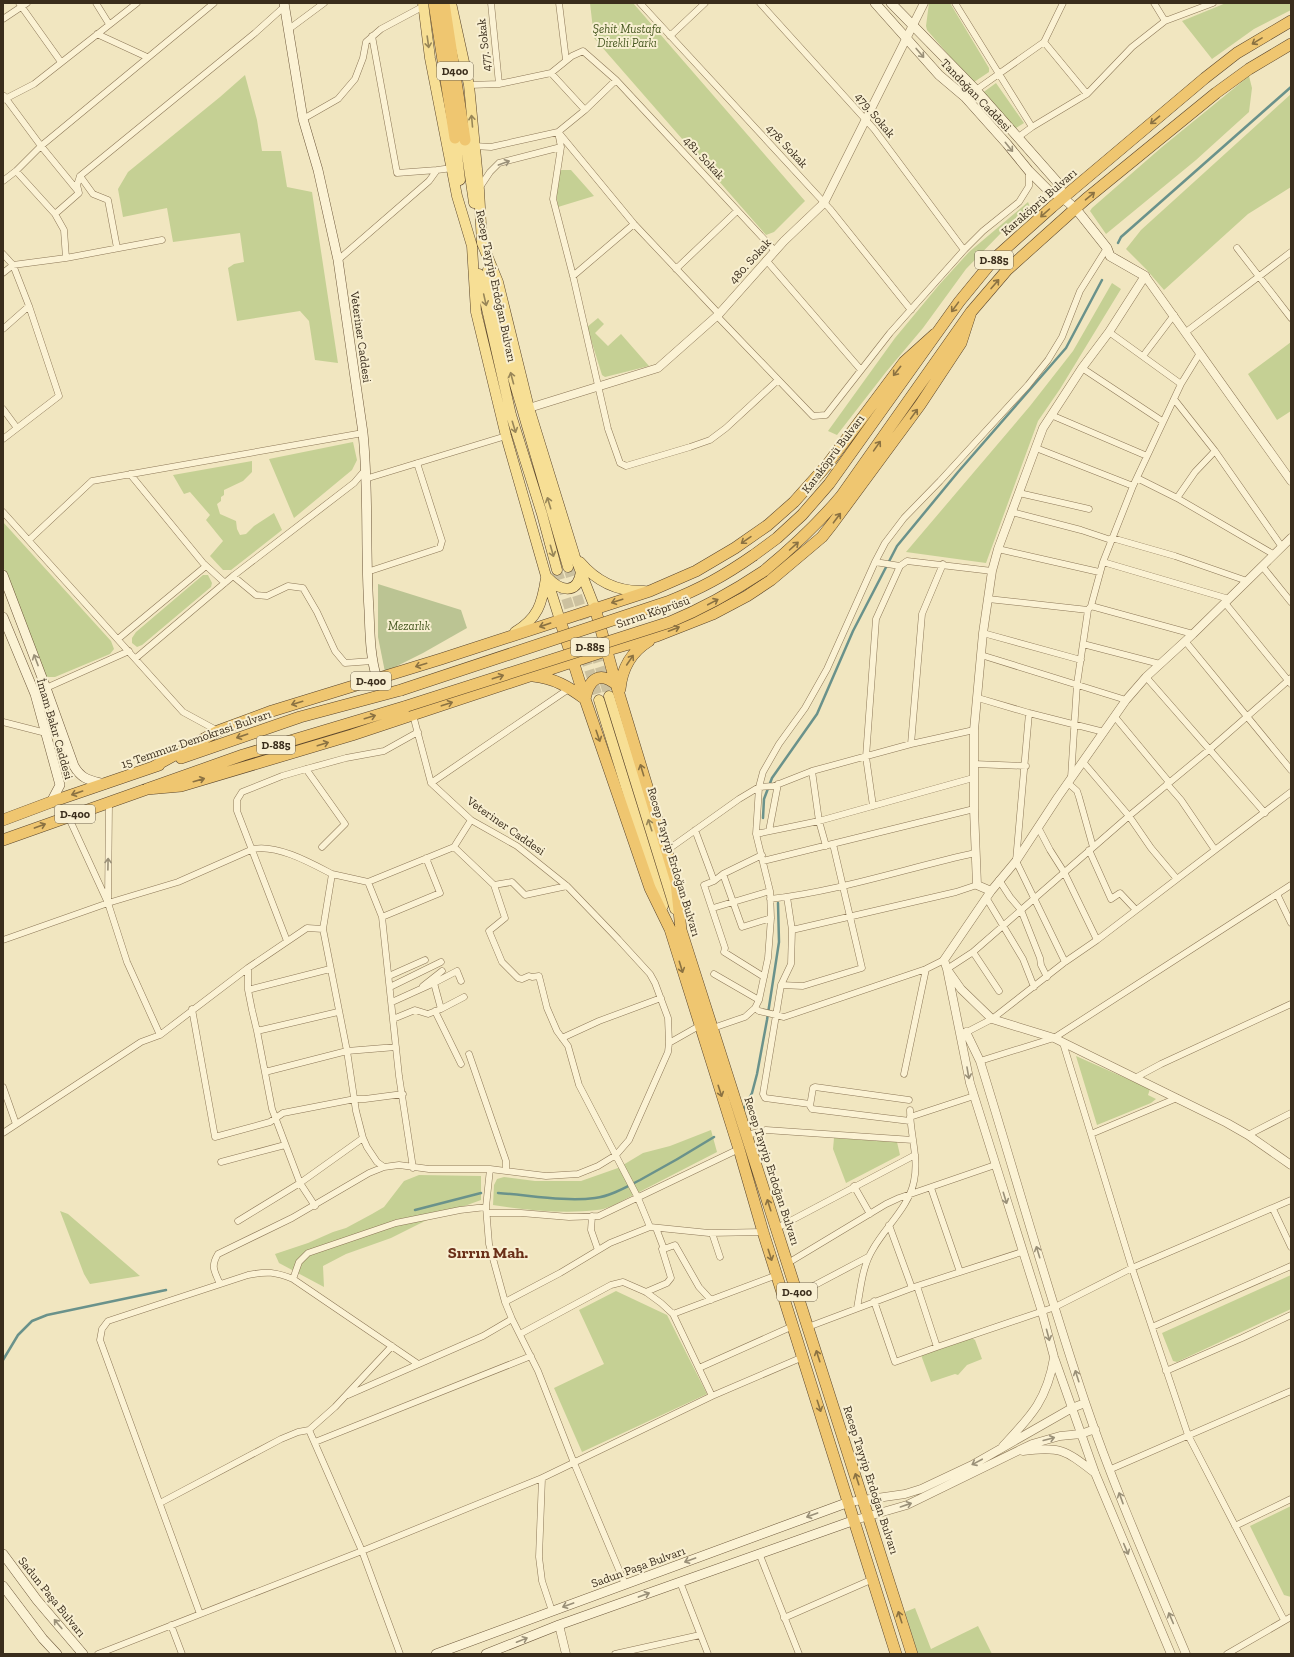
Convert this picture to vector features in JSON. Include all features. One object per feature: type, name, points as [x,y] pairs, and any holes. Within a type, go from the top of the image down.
[{"type":"highway","name":"Recep Tayyip Erdoğan Bulvarı","points":[[444,3],[460,139]]},
{"type":"highway","name":"Recep Tayyip Erdoğan Bulvarı","points":[[427,4],[460,139]]},
{"type":"highway","name":"Karaköprü Bulvarı","points":[[754,555],[802,515],[829,484],[935,334],[995,258],[1205,78],[1238,53],[1291,21]]},
{"type":"highway","name":"D-885","points":[[971,312],[1007,270],[1076,210],[1086,199],[1216,93],[1249,69],[1291,44]]},
{"type":"highway","points":[[410,710],[531,676],[608,650],[657,636],[713,614],[747,596],[789,566],[822,537],[920,405],[960,343],[971,312]]},
{"type":"highway","name":"Sırrın Köprüsü","points":[[410,710],[670,622],[700,609],[734,591],[764,570],[795,546],[824,517],[842,495],[971,312]]},
{"type":"highway","points":[[595,608],[650,591],[696,572],[735,548],[768,525],[794,502],[827,465],[904,362],[935,334]]},
{"type":"highway","name":"Sırrın Köprüsü","points":[[401,690],[667,602],[693,592],[724,576],[754,555]]},
{"type":"highway","name":"D-400","points":[[153,768],[218,731],[272,711],[507,638],[595,608],[608,650],[615,691],[676,882],[681,930]]},
{"type":"highway","points":[[560,620],[585,699]]},
{"type":"highway","points":[[615,691],[623,671],[629,661],[639,648],[657,636]]},
{"type":"highway","points":[[531,676],[543,677],[558,682],[570,688],[585,699]]},
{"type":"highway","points":[[585,699],[587,688],[592,681],[602,678],[608,678],[615,691]]},
{"type":"highway","name":"15 Temmuz Demokrasi Bulvarı","points":[[3,820],[51,802],[300,717],[401,690]]},
{"type":"highway","name":"D-400","points":[[585,699],[650,888],[670,929]]},
{"type":"highway","name":"D-885","points":[[147,789],[250,753],[410,710]]},
{"type":"highway","name":"D-400","points":[[3,840],[147,789]]},
{"type":"highway","name":"Recep Tayyip Erdoğan Bulvarı","points":[[670,929],[699,1026],[739,1149],[763,1232],[896,1654]]},
{"type":"highway","name":"Recep Tayyip Erdoğan Bulvarı","points":[[681,930],[864,1499],[912,1654]]},
{"type":"main road","points":[[451,3],[468,85],[479,190],[476,312],[506,436],[560,620]]},
{"type":"main road","name":"Tandoğan Caddesi","points":[[875,3],[939,75],[965,97],[1029,171],[1048,190],[1064,198],[1076,210],[1107,248],[1110,256],[1145,276]]},
{"type":"main road","name":"Tandoğan Caddesi","points":[[891,3],[976,90],[1059,184],[1064,198]]},
{"type":"main road","name":"Veteriner Caddesi","points":[[285,4],[303,119],[318,170],[338,260],[363,433],[366,469],[367,572],[372,661],[377,679]]},
{"type":"main road","points":[[427,4],[430,58],[457,196],[477,244],[498,282],[529,408],[576,557],[595,608]]},
{"type":"main road","name":"Recep Tayyip Erdoğan Bulvarı","points":[[460,139],[473,197],[477,244],[511,415],[542,514],[563,568]]},
{"type":"main road","points":[[576,557],[595,578],[608,586],[622,590],[650,591]]},
{"type":"main road","points":[[546,576],[555,586],[561,589],[570,589],[577,585],[580,580],[581,572]]},
{"type":"main road","points":[[3,575],[74,766],[80,776],[105,784]]},
{"type":"main road","points":[[507,638],[528,624],[540,607],[546,576]]},
{"type":"main road","name":"İmam Bakır Caddesi","points":[[3,617],[35,694],[60,785],[51,802]]},
{"type":"main road","name":"Recep Tayyip Erdoğan Bulvarı","points":[[615,691],[681,930]]},
{"type":"main road","name":"Recep Tayyip Erdoğan Bulvarı","points":[[599,700],[670,929]]},
{"type":"main road","name":"Sadun Paşa Bulvarı","points":[[436,1654],[849,1502]]},
{"type":"main road","points":[[489,1653],[559,1625],[855,1520]]},
{"type":"main road","name":"Sadun Paşa Bulvarı","points":[[3,1554],[37,1600],[83,1654]]},
{"type":"main road","points":[[3,1586],[43,1639],[57,1654]]},
{"type":"street","points":[[96,3],[110,24]]},
{"type":"street","points":[[79,193],[4,98],[34,84],[137,3]]},
{"type":"street","points":[[3,182],[41,146],[214,3]]},
{"type":"street","points":[[289,29],[324,3]]},
{"type":"street","name":"477. Sokak","points":[[491,3],[499,84]]},
{"type":"street","points":[[468,85],[499,84],[551,73],[566,60],[559,3]]},
{"type":"street","name":"478. Sokak","points":[[640,3],[824,203],[911,310]]},
{"type":"street","points":[[670,36],[705,3]]},
{"type":"street","name":"479. Sokak","points":[[760,3],[866,119],[964,250]]},
{"type":"street","name":"480. Sokak","points":[[529,408],[658,368],[718,315],[766,260],[824,203],[924,3]]},
{"type":"street","points":[[955,3],[1032,127]]},
{"type":"street","points":[[976,90],[1044,42],[1063,3]]},
{"type":"street","points":[[1154,3],[1165,21]]},
{"type":"street","points":[[1017,138],[1032,127],[1087,94],[1132,47],[1165,21],[1213,3]]},
{"type":"street","points":[[3,19],[22,4],[61,62]]},
{"type":"street","points":[[79,193],[76,186],[80,176],[255,33],[285,4]]},
{"type":"street","points":[[303,119],[338,99],[356,79],[363,58],[366,42],[372,36],[381,29],[427,4]]},
{"type":"street","points":[[97,34],[147,57]]},
{"type":"street","points":[[372,36],[397,173],[452,168]]},
{"type":"street","points":[[1044,42],[1087,94]]},
{"type":"street","name":"481. Sokak","points":[[566,60],[583,51],[616,80],[775,251]]},
{"type":"street","points":[[551,73],[585,110]]},
{"type":"street","points":[[474,146],[491,147],[558,132],[585,110],[616,80]]},
{"type":"street","points":[[558,132],[634,224],[813,416],[826,414],[890,333],[964,250],[983,231],[1019,202],[1029,186],[1029,171]]},
{"type":"street","points":[[558,132],[561,147],[553,199],[573,276],[608,429],[620,463],[626,466],[710,440],[726,428],[778,380]]},
{"type":"street","points":[[479,190],[484,180],[499,163],[561,147]]},
{"type":"street","points":[[338,260],[429,181],[437,170]]},
{"type":"street","points":[[16,171],[55,214],[64,230],[66,258]]},
{"type":"street","points":[[80,176],[93,194],[108,200],[117,248]]},
{"type":"street","points":[[55,214],[79,193]]},
{"type":"street","points":[[676,269],[738,211]]},
{"type":"street","points":[[573,276],[634,224]]},
{"type":"street","points":[[3,273],[13,265],[66,258],[162,240]]},
{"type":"street","points":[[713,1028],[746,1017],[755,1008],[759,1000],[768,958],[771,918],[770,891],[756,834],[763,772],[779,744],[805,708],[827,669],[885,543],[904,518],[1028,385],[1048,360],[1062,337],[1080,291],[1107,248]]},
{"type":"street","points":[[1237,248],[1291,318]]},
{"type":"street","points":[[1186,332],[1291,252]]},
{"type":"street","points":[[3,254],[13,265],[29,306],[59,396],[3,439]]},
{"type":"street","points":[[766,260],[861,370]]},
{"type":"street","points":[[976,885],[973,778],[974,730],[983,634],[992,571],[998,549],[1036,448],[1051,415],[1082,368],[1109,332],[1145,276],[1291,481]]},
{"type":"street","points":[[3,329],[29,306]]},
{"type":"street","points":[[1143,356],[1174,315]]},
{"type":"street","points":[[1109,332],[1181,384]]},
{"type":"street","points":[[1136,910],[1120,893],[1111,899],[1091,848],[1080,797],[1070,781],[1077,684],[1090,608],[1102,562],[1133,486],[1162,421],[1181,384],[1200,353]]},
{"type":"street","points":[[1082,368],[1162,421]]},
{"type":"street","points":[[1174,399],[1215,451],[1282,547]]},
{"type":"street","points":[[3,409],[17,428]]},
{"type":"street","points":[[1051,415],[1147,456]]},
{"type":"street","points":[[29,540],[92,481],[363,433]]},
{"type":"street","points":[[366,480],[506,436]]},
{"type":"street","points":[[1036,448],[1133,486]]},
{"type":"street","points":[[1177,498],[1196,472],[1215,451]]},
{"type":"street","points":[[367,572],[440,548],[442,541],[417,463]]},
{"type":"street","points":[[136,658],[233,576],[354,483],[366,469]]},
{"type":"street","points":[[130,474],[206,566],[225,583]]},
{"type":"street","points":[[1137,478],[1177,498],[1274,554]]},
{"type":"street","points":[[1019,494],[1088,509]]},
{"type":"street","points":[[3,512],[183,712],[218,731]]},
{"type":"street","points":[[1012,512],[1175,556],[1248,581]]},
{"type":"street","points":[[755,1008],[775,1016],[784,1017],[926,969],[944,960],[999,880],[1016,861],[1126,700],[1146,677],[1186,641],[1291,538]]},
{"type":"street","points":[[998,549],[1099,572]]},
{"type":"street","points":[[873,806],[866,757],[876,619],[900,566],[907,561],[943,564],[992,571]]},
{"type":"street","points":[[875,562],[900,566]]},
{"type":"street","points":[[947,970],[972,952],[1002,924],[1021,910],[1128,816],[1290,681],[1227,601],[1102,562]]},
{"type":"street","points":[[911,744],[922,614],[943,564]]},
{"type":"street","points":[[118,639],[206,566]]},
{"type":"street","points":[[1262,566],[1291,602]]},
{"type":"street","points":[[233,576],[256,596],[267,596],[288,586],[303,588],[317,612],[335,651],[345,663],[372,661]]},
{"type":"street","points":[[988,599],[1090,608],[1193,634]]},
{"type":"street","points":[[983,634],[1081,660]]},
{"type":"street","points":[[1186,641],[1291,770]]},
{"type":"street","points":[[1083,644],[1160,664]]},
{"type":"street","points":[[46,688],[129,651]]},
{"type":"street","points":[[981,655],[1126,700]]},
{"type":"street","points":[[1146,677],[1265,813]]},
{"type":"street","points":[[410,710],[418,732],[431,783],[570,688]]},
{"type":"street","points":[[978,698],[1104,732]]},
{"type":"street","points":[[1029,713],[1026,766],[1016,861],[1065,962]]},
{"type":"street","points":[[1115,717],[1181,800],[1215,850]]},
{"type":"street","points":[[3,722],[46,733]]},
{"type":"street","points":[[666,851],[739,799],[762,787],[776,785],[812,772],[911,744],[974,730]]},
{"type":"street","points":[[287,941],[253,849],[237,811],[237,800],[242,792],[282,776],[306,769],[346,758],[384,751],[418,732]]},
{"type":"street","points":[[1083,762],[1128,816],[1177,879]]},
{"type":"street","points":[[974,764],[1026,766]]},
{"type":"street","points":[[306,769],[345,824],[322,847]]},
{"type":"street","points":[[812,772],[819,821],[826,846]]},
{"type":"street","points":[[756,834],[819,821],[973,778]]},
{"type":"street","name":"Veteriner Caddesi","points":[[384,1167],[399,1165],[429,1170],[490,1169],[546,1176],[578,1174],[598,1166],[616,1155],[629,1140],[668,1052],[668,1018],[650,974],[567,886],[517,846],[471,820],[431,783]]},
{"type":"street","points":[[769,831],[776,785]]},
{"type":"street","points":[[964,1033],[992,1019],[1065,962],[1097,940],[1291,792]]},
{"type":"street","points":[[108,903],[109,803]]},
{"type":"street","points":[[764,977],[724,952],[725,948],[713,908],[704,885],[714,881],[723,874],[763,858],[826,846],[974,809]]},
{"type":"street","points":[[68,816],[108,903],[127,962],[160,1036]]},
{"type":"street","points":[[3,940],[108,903],[178,882],[253,849],[262,847],[298,857],[332,874],[368,882],[454,846],[471,820]]},
{"type":"street","points":[[1038,827],[1064,872],[1097,940]]},
{"type":"street","points":[[695,830],[714,881]]},
{"type":"street","points":[[781,984],[803,986],[862,968],[833,844]]},
{"type":"street","points":[[454,846],[494,885],[505,918],[489,931],[502,962],[518,978],[539,976],[547,1008],[557,1031],[568,1046],[579,1085],[664,1249],[662,1249],[671,1278],[667,1283],[646,1292]]},
{"type":"street","points":[[770,899],[842,886],[974,852]]},
{"type":"street","points":[[382,917],[440,893],[426,858]]},
{"type":"street","points":[[220,1284],[213,1268],[214,1261],[218,1254],[315,1206],[369,1173],[384,1167],[372,1154],[363,1138],[354,1099],[347,1051],[330,969],[323,929],[332,874]]},
{"type":"street","points":[[723,874],[742,927],[771,918]]},
{"type":"street","points":[[999,880],[1021,910],[1040,958],[1041,965],[1047,977]]},
{"type":"street","points":[[368,882],[382,917],[396,1047],[413,1168]]},
{"type":"street","points":[[494,885],[512,882],[526,895],[567,886]]},
{"type":"street","points":[[792,930],[956,892],[976,885],[991,891]]},
{"type":"street","points":[[980,1061],[1054,1038],[1291,885]]},
{"type":"street","points":[[713,908],[770,891]]},
{"type":"street","points":[[1277,894],[1291,923]]},
{"type":"street","points":[[787,897],[792,930],[791,964],[781,984],[763,1094],[765,1098],[810,1104]]},
{"type":"street","points":[[986,899],[1023,959],[1034,987]]},
{"type":"street","points":[[3,1133],[141,1042],[160,1036],[192,1009],[248,968],[307,928],[323,929]]},
{"type":"street","points":[[972,952],[998,991]]},
{"type":"street","points":[[389,976],[425,960]]},
{"type":"street","points":[[944,960],[964,1033],[974,1096],[1042,1312],[1054,1357],[1095,1473],[1171,1654]]},
{"type":"street","points":[[390,987],[441,962]]},
{"type":"street","points":[[248,968],[248,990],[272,1109],[300,1183],[315,1206]]},
{"type":"street","points":[[248,990],[330,969]]},
{"type":"street","points":[[904,1074],[926,969]]},
{"type":"street","points":[[947,970],[961,989],[992,1019],[1054,1038],[1177,1098],[1248,1134],[1291,1165]]},
{"type":"street","points":[[406,997],[442,971]]},
{"type":"street","points":[[392,1002],[406,997],[457,972],[461,980]]},
{"type":"street","points":[[714,974],[759,1000]]},
{"type":"street","points":[[434,983],[438,1010],[462,1064]]},
{"type":"street","points":[[393,1019],[414,1010],[428,1014],[464,996]]},
{"type":"street","points":[[562,1038],[599,1021],[661,998]]},
{"type":"street","points":[[1135,1078],[1161,1064],[1291,1004]]},
{"type":"street","points":[[192,1009],[215,1137],[264,1124],[283,1113],[354,1099],[403,1094]]},
{"type":"street","points":[[257,1031],[338,1012]]},
{"type":"street","points":[[669,1043],[699,1026]]},
{"type":"street","points":[[964,1033],[980,1061],[1085,1403],[1127,1515],[1186,1654]]},
{"type":"street","points":[[1063,1043],[1132,1268],[1188,1435],[1284,1620]]},
{"type":"street","points":[[264,1072],[347,1051],[396,1047]]},
{"type":"street","points":[[469,1054],[506,1161],[506,1170]]},
{"type":"street","points":[[3,1087],[16,1124]]},
{"type":"street","points":[[910,1100],[815,1087],[813,1088],[810,1104],[812,1109],[910,1116],[974,1096]]},
{"type":"street","points":[[1091,1134],[1177,1098]]},
{"type":"street","points":[[1248,1134],[1291,1113]]},
{"type":"street","points":[[857,1308],[865,1265],[868,1257],[910,1194],[916,1170],[910,1116]]},
{"type":"street","points":[[747,1135],[766,1130],[913,1140]]},
{"type":"street","points":[[238,1221],[300,1183],[363,1138]]},
{"type":"street","points":[[222,1162],[285,1146]]},
{"type":"street","points":[[293,1279],[299,1262],[308,1253],[396,1223],[460,1210],[598,1216],[739,1149]]},
{"type":"street","points":[[777,1228],[915,1155]]},
{"type":"street","points":[[788,1263],[886,1204],[910,1194],[995,1165]]},
{"type":"street","points":[[490,1169],[487,1210],[489,1244],[505,1302],[531,1356],[625,1584]]},
{"type":"street","points":[[854,1186],[870,1214]]},
{"type":"street","points":[[931,1188],[960,1272]]},
{"type":"street","points":[[874,1301],[895,1362],[1055,1307],[1132,1268],[1274,1209],[1291,1200]]},
{"type":"street","points":[[1274,1209],[1291,1247]]},
{"type":"street","points":[[592,1216],[591,1230],[598,1250]]},
{"type":"street","points":[[889,1225],[937,1347]]},
{"type":"street","points":[[505,1302],[560,1273],[610,1243],[653,1227],[712,1233],[763,1232]]},
{"type":"street","points":[[712,1233],[720,1257]]},
{"type":"street","points":[[664,1249],[675,1245],[699,1287],[711,1300]]},
{"type":"street","points":[[808,1327],[874,1301],[1022,1252]]},
{"type":"street","points":[[798,1294],[868,1257]]},
{"type":"street","points":[[1152,1328],[1291,1266]]},
{"type":"street","points":[[200,1614],[100,1340],[102,1328],[108,1321],[261,1272],[277,1273],[293,1279],[418,1364]]},
{"type":"street","points":[[673,1314],[777,1275]]},
{"type":"street","points":[[520,1334],[611,1285],[623,1282],[646,1292],[661,1302],[673,1314],[712,1396]]},
{"type":"street","points":[[1166,1371],[1291,1315]]},
{"type":"street","points":[[345,1396],[483,1336],[512,1319]]},
{"type":"street","points":[[699,1368],[793,1326]]},
{"type":"street","points":[[160,1503],[281,1439],[298,1432],[309,1430],[345,1396],[392,1346]]},
{"type":"street","points":[[314,1442],[531,1356]]},
{"type":"street","points":[[98,1654],[362,1551],[542,1478],[712,1396],[803,1357]]},
{"type":"street","points":[[997,1451],[1032,1415],[1042,1399],[1051,1374],[1054,1357]]},
{"type":"street","points":[[1111,1469],[1291,1391]]},
{"type":"street","points":[[849,1502],[905,1494],[921,1489],[997,1451],[1072,1408],[1085,1403]]},
{"type":"street","points":[[855,1520],[906,1505],[1010,1454],[1039,1442],[1060,1436],[1081,1434],[1095,1429]]},
{"type":"street","points":[[309,1430],[362,1551],[400,1654]]},
{"type":"street","points":[[1010,1454],[1041,1449],[1061,1450],[1078,1460],[1095,1473]]},
{"type":"street","points":[[542,1478],[538,1557],[542,1581],[552,1611]]},
{"type":"street","points":[[1235,1526],[1291,1499]]},
{"type":"street","points":[[759,1554],[799,1654]]},
{"type":"street","points":[[784,1618],[873,1579]]},
{"type":"street","points":[[680,1582],[708,1654]]},
{"type":"street","points":[[1227,1654],[1291,1617]]},
{"type":"street","points":[[171,1625],[182,1654]]},
{"type":"street","points":[[559,1625],[566,1654]]},
{"type":"street","points":[[615,1654],[700,1635]]},
{"type":"green space","name":"Şehit Mustafa Direkli Parkı","points":[[590,3],[633,3],[805,201],[774,232],[766,235],[594,38]]},
{"type":"green space","points":[[929,3],[950,3],[989,68],[989,72],[972,82],[927,30],[926,26]]},
{"type":"green space","points":[[1226,3],[1291,3],[1291,10],[1254,29],[1212,59],[1182,21]]},
{"type":"green space","points":[[245,75],[257,120],[262,151],[281,151],[287,187],[312,192],[338,363],[315,360],[309,321],[300,311],[237,321],[228,268],[234,264],[244,262],[240,233],[173,242],[167,208],[123,217],[118,189],[128,172]]},
{"type":"green space","points":[[1249,76],[1252,88],[1249,112],[1196,160],[1106,234],[1090,211],[1092,208],[1162,147]]},
{"type":"green space","points":[[996,83],[1024,123],[1013,130],[981,94]]},
{"type":"green space","points":[[1291,94],[1291,187],[1248,214],[1164,290],[1126,249],[1141,230]]},
{"type":"green space","points":[[560,170],[571,170],[594,196],[558,207],[554,174]]},
{"type":"green space","points":[[1028,202],[1030,207],[1002,232],[966,269],[923,328],[886,372],[837,435],[828,431],[895,338],[939,285],[969,252]]},
{"type":"green space","points":[[1112,283],[1121,289],[1060,389],[1038,421],[986,563],[906,552],[1030,406],[1073,351]]},
{"type":"green space","points":[[598,318],[604,324],[595,333],[608,346],[621,334],[649,366],[605,377],[602,375],[587,327]]},
{"type":"green space","points":[[1291,342],[1291,411],[1277,420],[1248,374]]},
{"type":"green space","points":[[353,442],[357,460],[352,470],[294,518],[269,459]]},
{"type":"green space","points":[[252,461],[252,472],[243,481],[224,490],[224,495],[221,497],[221,501],[217,504],[220,514],[236,521],[237,529],[240,535],[246,534],[254,526],[274,513],[282,530],[231,570],[223,570],[210,556],[223,541],[206,520],[210,515],[190,492],[184,494],[173,475]]},
{"type":"green space","points":[[3,522],[111,641],[114,649],[110,654],[55,677],[48,677],[41,674],[3,566]]},
{"type":"green space","points":[[203,575],[208,575],[212,583],[211,587],[142,645],[137,647],[132,643],[132,638],[136,632]]},
{"type":"green space","name":"Mezarlık","points":[[378,584],[461,610],[467,628],[423,653],[385,672],[378,637]]},
{"type":"green space","points":[[1076,1056],[1150,1089],[1148,1095],[1156,1099],[1151,1103],[1097,1125]]},
{"type":"green space","points":[[711,1130],[717,1152],[606,1208],[584,1211],[558,1211],[532,1210],[493,1205],[494,1185],[497,1179],[504,1177],[535,1181],[581,1181],[618,1168],[643,1153],[670,1146]]},
{"type":"green space","points":[[834,1138],[897,1142],[900,1155],[846,1183],[833,1149]]},
{"type":"green space","points":[[419,1175],[481,1176],[481,1200],[429,1219],[391,1238],[346,1254],[323,1266],[324,1287],[279,1263],[275,1254],[346,1228],[372,1214],[384,1207],[404,1181]]},
{"type":"green space","points":[[60,1211],[68,1214],[140,1276],[90,1284],[84,1274]]},
{"type":"green space","points":[[1291,1275],[1291,1309],[1177,1362],[1173,1361],[1162,1333]]},
{"type":"green space","points":[[616,1291],[667,1315],[707,1394],[582,1452],[554,1388],[604,1364],[579,1310]]},
{"type":"green space","points":[[970,1337],[975,1340],[982,1359],[967,1365],[958,1375],[955,1374],[931,1382],[921,1355]]},
{"type":"green space","points":[[1291,1506],[1291,1597],[1284,1595],[1250,1526]]},
{"type":"green space","points":[[915,1608],[931,1649],[978,1626],[992,1654],[918,1654],[905,1612]]},
{"type":"waterway","points":[[1118,243],[1121,237],[1291,87]]},
{"type":"waterway","points":[[763,818],[764,799],[772,778],[817,714],[853,631],[897,546],[958,472],[1066,348],[1102,280]]},
{"type":"waterway","points":[[743,1110],[752,1093],[767,1020],[779,942],[778,903]]},
{"type":"waterway","points":[[498,1193],[572,1199],[601,1197],[618,1191],[640,1180],[714,1137]]},
{"type":"waterway","points":[[415,1210],[481,1193]]},
{"type":"waterway","points":[[3,1360],[18,1335],[32,1321],[47,1315],[166,1290]]},
{"type":"tunnel","points":[[568,567],[609,696]]},
{"type":"tunnel","points":[[557,570],[599,700]]},
{"type":"district","name":"Sırrın Mah.","points":[[488,1252]]}]
